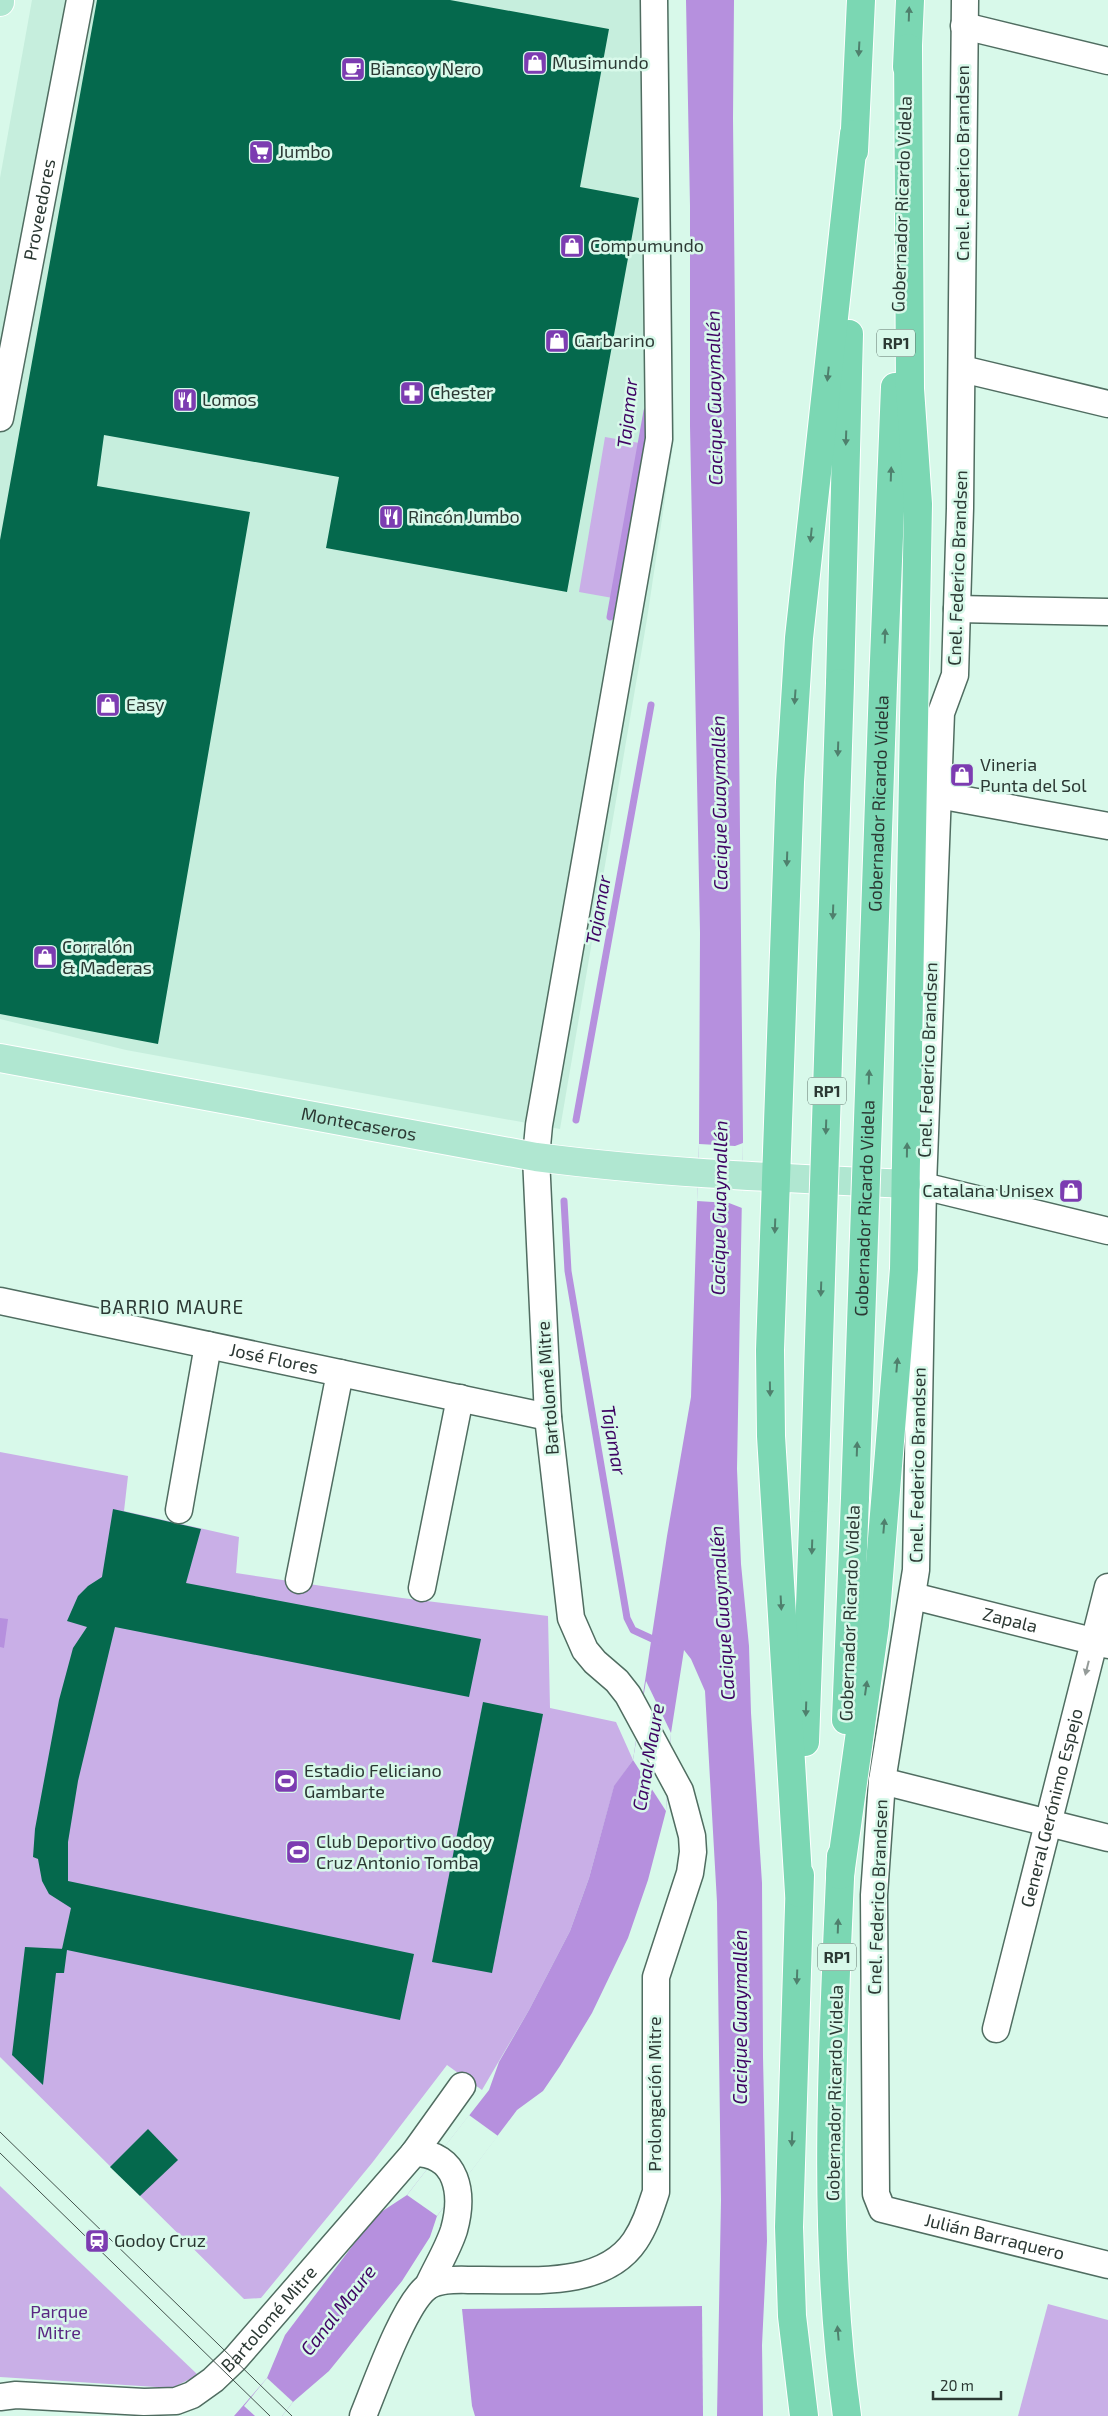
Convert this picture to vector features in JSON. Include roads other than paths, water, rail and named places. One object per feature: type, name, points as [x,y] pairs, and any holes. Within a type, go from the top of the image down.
[{"type":"highway","name":"RP1","points":[[804,2416],[792,2316],[790,2260],[800,1893],[840,683],[854,134],[861,0]]},
{"type":"highway","name":"Gobernador Ricardo Videla","points":[[847,2416],[841,2371],[835,2287],[831,2160],[883,685],[910,0]]},
{"type":"highway","points":[[840,1875],[876,1616],[904,1269],[915,1185],[918,504],[910,389],[908,48]]},
{"type":"highway","points":[[800,1893],[771,1436],[770,1350],[790,782],[799,648],[854,134]]},
{"type":"highway","points":[[841,2371],[854,2416]]},
{"type":"main road","name":"Montecaseros","points":[[0,1058],[536,1158],[624,1168],[720,1175],[915,1185]]},
{"type":"street","name":"Proveedores","points":[[0,418],[80,0]]},
{"type":"street","name":"Bartolomé Mitre","points":[[570,1618],[548,1417],[536,1158],[541,1115],[659,438],[654,0]]},
{"type":"street","name":"Cnel. Federico Brandsen","points":[[882,2209],[876,2194],[874,1895],[882,1781],[916,1570],[915,1185],[938,795],[941,713],[955,675],[962,369],[965,0]]},
{"type":"street","points":[[964,26],[1108,61]]},
{"type":"street","points":[[962,369],[1108,404]]},
{"type":"street","points":[[957,609],[1108,612]]},
{"type":"street","points":[[938,795],[1108,826]]},
{"type":"street","points":[[915,1185],[1108,1231]]},
{"type":"street","name":"José Flores","points":[[0,1301],[548,1417]]},
{"type":"street","points":[[179,1510],[208,1345]]},
{"type":"street","points":[[299,1580],[340,1373]]},
{"type":"street","points":[[422,1588],[460,1398]]},
{"type":"street","name":"General Gerónimo Espejo","points":[[996,2029],[1048,1823],[1101,1643],[1108,1587]]},
{"type":"street","name":"Zapala","points":[[913,1596],[1101,1643]]},
{"type":"street","name":"Prolongación Mitre","points":[[428,2286],[449,2280],[565,2279],[593,2273],[616,2259],[634,2243],[648,2218],[656,2192],[656,1977],[690,1873],[693,1852],[687,1815],[680,1791],[668,1768],[618,1681],[595,1662],[585,1650],[570,1618]]},
{"type":"street","points":[[882,1781],[1108,1838]]},
{"type":"street","name":"Bartolomé Mitre","points":[[0,2397],[16,2396],[144,2402],[176,2401],[192,2395],[228,2368],[425,2155],[462,2086]]},
{"type":"street","points":[[363,2416],[404,2318],[415,2298],[428,2286],[454,2230],[458,2189],[453,2173],[425,2155]]},
{"type":"street","name":"Julián Barraquero","points":[[882,2209],[1108,2265]]},
{"type":"water","points":[[686,0],[734,0],[733,118],[743,1139],[737,1469],[741,1564],[749,1646],[751,1713],[762,1883],[767,2241],[762,2345],[763,2416],[717,2416],[721,2200],[717,1902],[705,1691],[691,1659],[684,1650],[671,1733],[666,1811],[648,1880],[628,1938],[592,2013],[543,2091],[517,2110],[437,2216],[430,2237],[402,2281],[329,2371],[293,2402],[282,2416],[234,2416],[267,2378],[285,2335],[375,2216],[407,2195],[489,2090],[499,2062],[529,2010],[570,1931],[589,1878],[614,1786],[633,1760],[667,1536],[691,1397],[699,1144],[700,933],[690,426],[690,206]]},
{"type":"water","points":[[0,1618],[8,1619],[4,1648],[0,1647]]},
{"type":"water","points":[[702,2306],[703,2416],[475,2416],[472,2406],[462,2309]]},
{"type":"waterway","name":"Tajamar","points":[[610,617],[647,411]]},
{"type":"waterway","name":"Tajamar","points":[[576,1120],[651,705]]},
{"type":"waterway","name":"Tajamar","points":[[564,1201],[568,1271],[627,1618],[633,1630],[659,1642]]},
{"type":"tram line","points":[[0,2132],[292,2416]]},
{"type":"tram line","points":[[0,2153],[270,2416]]},
{"type":"place","name":"Musimundo","points":[[535,63]]},
{"type":"place","name":"Bianco y Nero","points":[[353,69]]},
{"type":"place","name":"Jumbo","points":[[261,152]]},
{"type":"place","name":"Compumundo","points":[[572,246]]},
{"type":"place","name":"Garbarino","points":[[557,341]]},
{"type":"place","name":"Chester","points":[[412,393]]},
{"type":"place","name":"Lomos","points":[[185,400]]},
{"type":"place","name":"Rincón Jumbo","points":[[391,517]]},
{"type":"place","name":"Easy","points":[[108,705]]},
{"type":"place","name":"Vineria Punta del Sol","points":[[962,775]]},
{"type":"place","name":"Corralón & Maderas","points":[[45,957]]},
{"type":"place","name":"Catalana Unisex","points":[[1071,1191]]},
{"type":"place","name":"Estadio Feliciano Gambarte","points":[[286,1781]]},
{"type":"place","name":"Club Deportivo Godoy Cruz Antonio Tomba","points":[[298,1852]]},
{"type":"place","name":"Godoy Cruz","points":[[97,2241]]},
{"type":"district","name":"BARRIO MAURE","points":[[172,1307]]},
{"type":"water label","name":"Cacique Guaymallén","points":[[714,398]]},
{"type":"water label","name":"Cacique Guaymallén","points":[[719,803]]},
{"type":"water label","name":"Cacique Guaymallén","points":[[719,1208]]},
{"type":"water label","name":"Cacique Guaymallén","points":[[722,1613]]},
{"type":"water label","name":"Canal Maure","points":[[648,1757]]},
{"type":"water label","name":"Cacique Guaymallén","points":[[740,2017]]},
{"type":"water label","name":"Canal Maure","points":[[338,2310]]},
{"type":"park label","name":"Parque Mitre","points":[[59,2322]]}]
